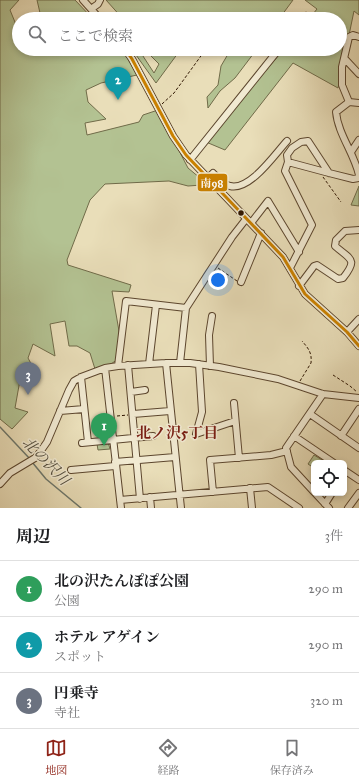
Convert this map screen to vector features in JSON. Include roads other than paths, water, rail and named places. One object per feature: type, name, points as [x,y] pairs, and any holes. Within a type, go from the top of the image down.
[{"type":"street","points":[[91,9],[100,2],[100,0]]},
{"type":"street","points":[[85,1],[94,12]]},
{"type":"street","points":[[347,48],[349,38],[353,35],[359,37]]},
{"type":"street","points":[[130,56],[174,136],[190,160],[283,257],[305,294],[348,332],[359,346]]},
{"type":"street","points":[[190,160],[273,56]]},
{"type":"street","points":[[346,56],[342,67],[342,85],[349,102]]},
{"type":"street","points":[[345,59],[359,74]]},
{"type":"street","points":[[359,103],[349,102],[336,112],[337,120],[357,166],[359,175]]},
{"type":"street","points":[[351,152],[359,140]]},
{"type":"street","points":[[207,179],[213,173],[228,186],[237,186],[246,183],[258,174],[287,141]]},
{"type":"street","points":[[290,268],[312,225],[285,171],[288,162],[287,155],[292,148],[301,142],[308,141],[329,174]]},
{"type":"street","points":[[288,162],[329,174],[353,179],[359,178]]},
{"type":"street","points":[[180,363],[186,308],[232,237],[268,201],[299,252]]},
{"type":"street","points":[[299,286],[312,267],[317,265],[338,279],[343,278],[351,267],[352,263],[351,260],[335,246],[336,240],[346,231],[359,230]]},
{"type":"street","points":[[239,281],[260,233]]},
{"type":"street","points":[[118,366],[126,301],[186,308]]},
{"type":"street","points":[[149,364],[156,305]]},
{"type":"street","points":[[210,366],[209,335],[212,316]]},
{"type":"street","points":[[348,332],[359,319]]},
{"type":"street","points":[[166,363],[181,508]]},
{"type":"street","points":[[0,484],[10,473],[35,458],[47,442],[74,381],[105,368],[166,363],[199,364],[278,379],[323,394],[358,398]]},
{"type":"street","points":[[199,364],[202,412],[196,434],[235,421]]},
{"type":"street","points":[[128,365],[140,498]]},
{"type":"street","points":[[105,368],[121,508]]},
{"type":"street","points":[[81,377],[85,442],[153,436]]},
{"type":"street","points":[[131,392],[145,390]]},
{"type":"street","points":[[311,490],[290,467],[286,448],[323,394]]},
{"type":"street","points":[[234,403],[239,458]]},
{"type":"street","points":[[60,411],[84,409]]},
{"type":"street","points":[[133,414],[170,411]]},
{"type":"street","points":[[341,436],[358,413]]},
{"type":"street","points":[[310,414],[359,448]]},
{"type":"street","points":[[294,436],[330,460]]},
{"type":"street","points":[[213,492],[210,460],[271,455],[287,451]]},
{"type":"street","points":[[71,470],[137,460],[175,457]]},
{"type":"street","points":[[347,473],[359,480]]},
{"type":"street","points":[[120,500],[268,487],[299,508]]},
{"type":"street","points":[[250,488],[252,508]]},
{"type":"street","points":[[349,508],[359,493]]},
{"type":"street","points":[[317,496],[327,506],[331,496]]},
{"type":"street","points":[[150,498],[151,508]]},
{"type":"waterway","name":"北の沢川","points":[[0,427],[30,459]]},
{"type":"waterway","name":"北の沢川","points":[[32,462],[46,479],[81,508]]},
{"type":"place","name":"ホテル アゲイン","points":[[118,100]]},
{"type":"place","name":"円乗寺","points":[[28,395]]},
{"type":"place","name":"北の沢たんぽぽ公園","points":[[104,446]]},
{"type":"district","name":"北ノ沢5丁目","points":[[177,433]]}]
